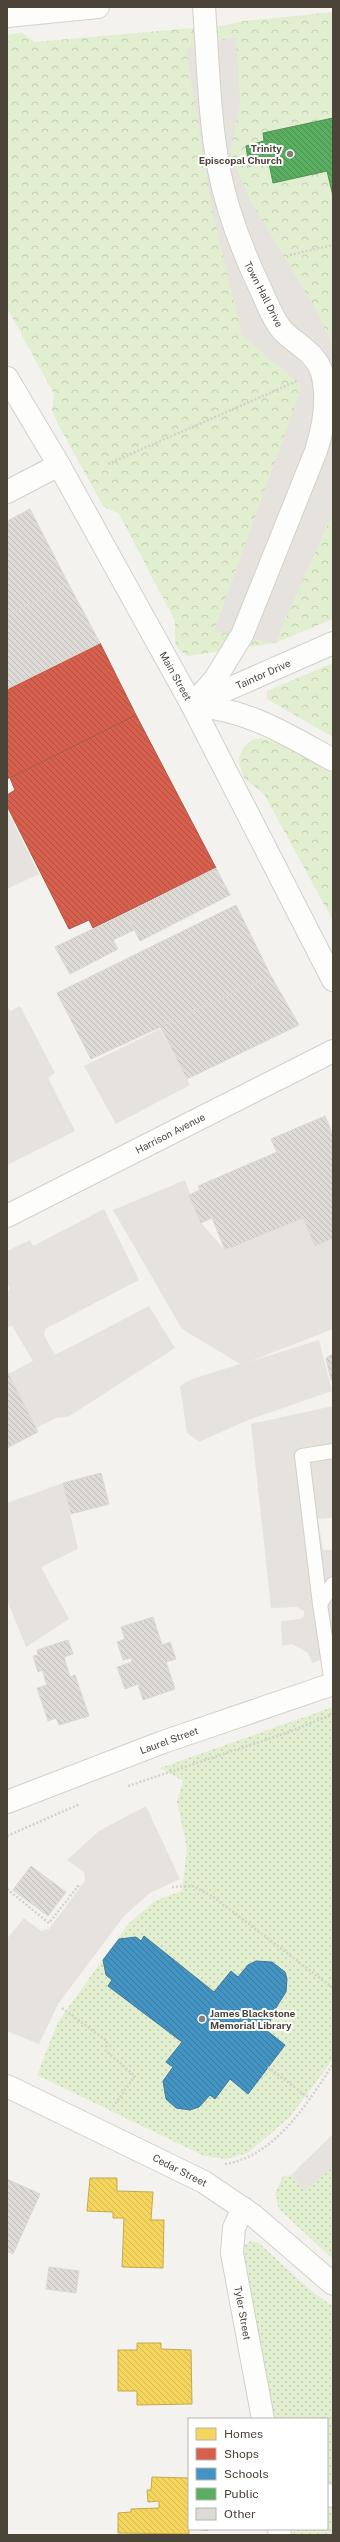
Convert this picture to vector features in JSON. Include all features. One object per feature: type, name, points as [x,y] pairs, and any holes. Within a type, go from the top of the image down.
[{"type":"street","points":[[7,16],[98,7]]},
{"type":"street","name":"Town Hall Drive","points":[[192,705],[215,679],[242,635],[316,451],[322,426],[325,397],[323,376],[317,362],[277,323],[250,266],[238,235],[221,181],[216,154],[204,7]]},
{"type":"street","name":"Main Street","points":[[7,378],[59,466],[192,705],[333,980]]},
{"type":"street","points":[[7,492],[59,466]]},
{"type":"street","name":"Taintor Drive","points":[[192,705],[333,642]]},
{"type":"street","points":[[192,705],[209,706],[254,718],[333,760]]},
{"type":"street","name":"Harrison Avenue","points":[[7,1216],[333,1051]]},
{"type":"street","name":"Laurel Street","points":[[7,1802],[164,1742],[333,1684]]},
{"type":"street","name":"Cedar Street","points":[[7,2086],[191,2175],[243,2208],[333,2284]]},
{"type":"street","name":"Tyler Street","points":[[243,2208],[234,2228],[232,2253],[263,2418]]},
{"type":"lane","points":[[333,1451],[302,1456],[320,1604],[333,1684]]},
{"type":"lane","points":[[320,1604],[333,1584]]},
{"type":"path","points":[[290,255],[333,245]]},
{"type":"path","points":[[108,464],[297,381]]},
{"type":"path","points":[[127,1786],[289,1732],[333,1714]]},
{"type":"path","points":[[7,1836],[86,1802]]},
{"type":"path","points":[[7,1889],[49,1923],[79,1885]]},
{"type":"path","points":[[172,1887],[193,1886],[212,1896],[333,1988]]},
{"type":"path","points":[[62,2008],[107,2041],[106,2051],[135,2076],[107,2115]]},
{"type":"path","points":[[239,2162],[271,2142],[310,2099],[333,2064]]},
{"type":"path","points":[[268,2067],[310,2099]]},
{"type":"green space","points":[[333,12],[333,619],[275,643],[188,656],[178,648],[176,644],[174,619],[119,514],[103,506],[58,424],[52,410],[54,394],[7,308],[7,35],[22,33],[35,42],[226,25],[243,21]]},
{"type":"green space","points":[[333,663],[333,737],[267,699],[267,691]]},
{"type":"green space","points":[[261,738],[280,743],[333,774],[333,921],[264,794],[244,778],[239,757],[243,748],[252,740]]},
{"type":"green space","points":[[333,1707],[333,2059],[290,2117],[248,2153],[226,2159],[204,2156],[37,2075],[58,2022],[128,1924],[155,1901],[182,1891],[187,1848],[177,1802],[183,1781],[160,1768]]},
{"type":"green space","points":[[333,2166],[333,2259],[279,2209],[275,2194],[283,2176],[291,2175],[305,2191]]},
{"type":"green space","points":[[251,2241],[259,2243],[311,2291],[333,2306],[333,2483],[328,2483],[328,2418],[273,2418],[244,2253],[245,2245]]},
{"type":"green space","points":[[328,2507],[333,2507],[333,2535],[290,2535],[290,2530],[328,2530]]},
{"type":"shaded area","points":[[236,37],[240,103],[230,153],[249,198],[321,318],[333,348],[333,512],[275,643],[214,631],[302,386],[242,335],[211,204],[186,48]]},
{"type":"shaded area","points":[[7,810],[39,874],[7,889]]},
{"type":"shaded area","points":[[7,1006],[10,1011],[20,1006],[55,1073],[48,1078],[75,1131],[7,1165]]},
{"type":"shaded area","points":[[160,1029],[190,1085],[116,1124],[84,1066]]},
{"type":"shaded area","points":[[185,1180],[201,1223],[225,1250],[303,1218],[315,1246],[333,1238],[333,1329],[248,1362],[319,1340],[332,1391],[248,1420],[199,1442],[187,1433],[180,1386],[192,1379],[240,1364],[182,1329],[113,1210]]},
{"type":"shaded area","points":[[104,1209],[139,1280],[45,1329],[44,1335],[55,1355],[149,1306],[175,1348],[68,1417],[56,1418],[36,1428],[8,1374],[33,1361],[12,1326],[7,1327],[7,1294],[10,1289],[7,1282],[7,1251],[30,1240],[33,1246]]},
{"type":"shaded area","points":[[333,1406],[333,1518],[318,1519],[323,1550],[333,1550],[333,1655],[312,1663],[308,1653],[300,1648],[292,1644],[282,1646],[281,1621],[300,1619],[304,1616],[304,1611],[297,1607],[271,1608],[251,1424]]},
{"type":"shaded area","points":[[63,1483],[78,1549],[41,1567],[69,1619],[26,1647],[7,1600],[7,1503]]},
{"type":"shaded area","points":[[146,1806],[180,1879],[150,1893],[124,1916],[58,2004],[39,2044],[7,2031],[7,1939],[24,1918],[41,1931],[49,1929],[85,1881],[84,1872],[67,1860],[99,1831]]},
{"type":"shaded area","points":[[333,2134],[333,2166],[305,2191],[291,2175]]},
{"type":"building: Homes","points":[[90,2178],[117,2178],[117,2191],[153,2192],[151,2220],[164,2220],[163,2268],[122,2267],[124,2218],[113,2218],[113,2212],[87,2211]]},
{"type":"building: Homes","points":[[137,2343],[161,2343],[161,2349],[191,2350],[192,2404],[137,2405],[137,2391],[118,2391],[118,2350],[137,2350]]},
{"type":"building: Homes","points":[[152,2477],[188,2478],[189,2534],[118,2533],[118,2513],[131,2512],[131,2509],[159,2508],[159,2501],[148,2502],[147,2490],[151,2490]]},
{"type":"building: Shops","points":[[100,643],[136,715],[7,779],[7,689]]},
{"type":"building: Shops","points":[[136,715],[216,868],[93,928],[89,920],[69,929],[7,806],[7,795],[15,790],[10,778]]},
{"type":"building: Schools","points":[[144,1936],[214,1992],[231,1971],[238,1977],[248,1965],[256,1961],[272,1962],[285,1972],[287,1979],[286,1992],[277,2006],[266,2030],[285,2045],[248,2094],[230,2079],[215,2099],[210,2095],[199,2107],[190,2110],[176,2108],[166,2099],[163,2081],[173,2067],[166,2062],[182,2042],[108,1986],[112,1980],[106,1975],[103,1960],[119,1939],[136,1937],[141,1941]]},
{"type":"building: Public","name":"Trinity Episcopal Church","points":[[333,118],[333,196],[327,171],[273,183],[269,163],[249,166],[246,146],[264,141],[263,133]]},
{"type":"building: Other","points":[[30,509],[68,583],[7,616],[7,521]]},
{"type":"building: Other","points":[[68,583],[100,643],[7,689],[7,616]]},
{"type":"building: Other","points":[[216,868],[230,895],[140,941],[126,913]]},
{"type":"building: Other","points":[[236,905],[271,976],[91,1059],[57,993]]},
{"type":"building: Other","points":[[126,913],[134,930],[113,940],[118,949],[70,974],[55,947]]},
{"type":"building: Other","points":[[271,976],[299,1025],[187,1079],[160,1026]]},
{"type":"building: Other","points":[[325,1116],[333,1135],[333,1238],[315,1246],[303,1218],[225,1250],[212,1218],[201,1223],[189,1195],[200,1190],[198,1186],[277,1152],[271,1139]]},
{"type":"building: Other","points":[[333,1354],[333,1379],[331,1380],[326,1358]]},
{"type":"building: Other","points":[[7,1371],[38,1432],[7,1448]]},
{"type":"building: Other","points":[[101,1473],[109,1504],[71,1514],[63,1483]]},
{"type":"building: Other","points":[[153,1617],[162,1645],[170,1642],[176,1659],[166,1662],[175,1689],[143,1700],[138,1684],[125,1689],[117,1667],[132,1662],[131,1658],[123,1660],[117,1642],[125,1639],[121,1627]]},
{"type":"building: Other","points":[[68,1640],[73,1654],[64,1657],[70,1677],[75,1675],[89,1716],[59,1725],[56,1718],[48,1721],[37,1688],[47,1685],[42,1670],[38,1672],[33,1656],[38,1655],[37,1650]]},
{"type":"building: Other","points":[[31,1866],[66,1892],[48,1916],[13,1890]]},
{"type":"building: Other","points":[[7,2179],[40,2194],[13,2254],[7,2251]]},
{"type":"building: Other","points":[[49,2267],[79,2271],[76,2293],[46,2289]]},
{"type":"place","name":"Trinity Episcopal Church","points":[[290,154]]},
{"type":"place","name":"James Blackstone Memorial Library","points":[[202,2019]]}]
